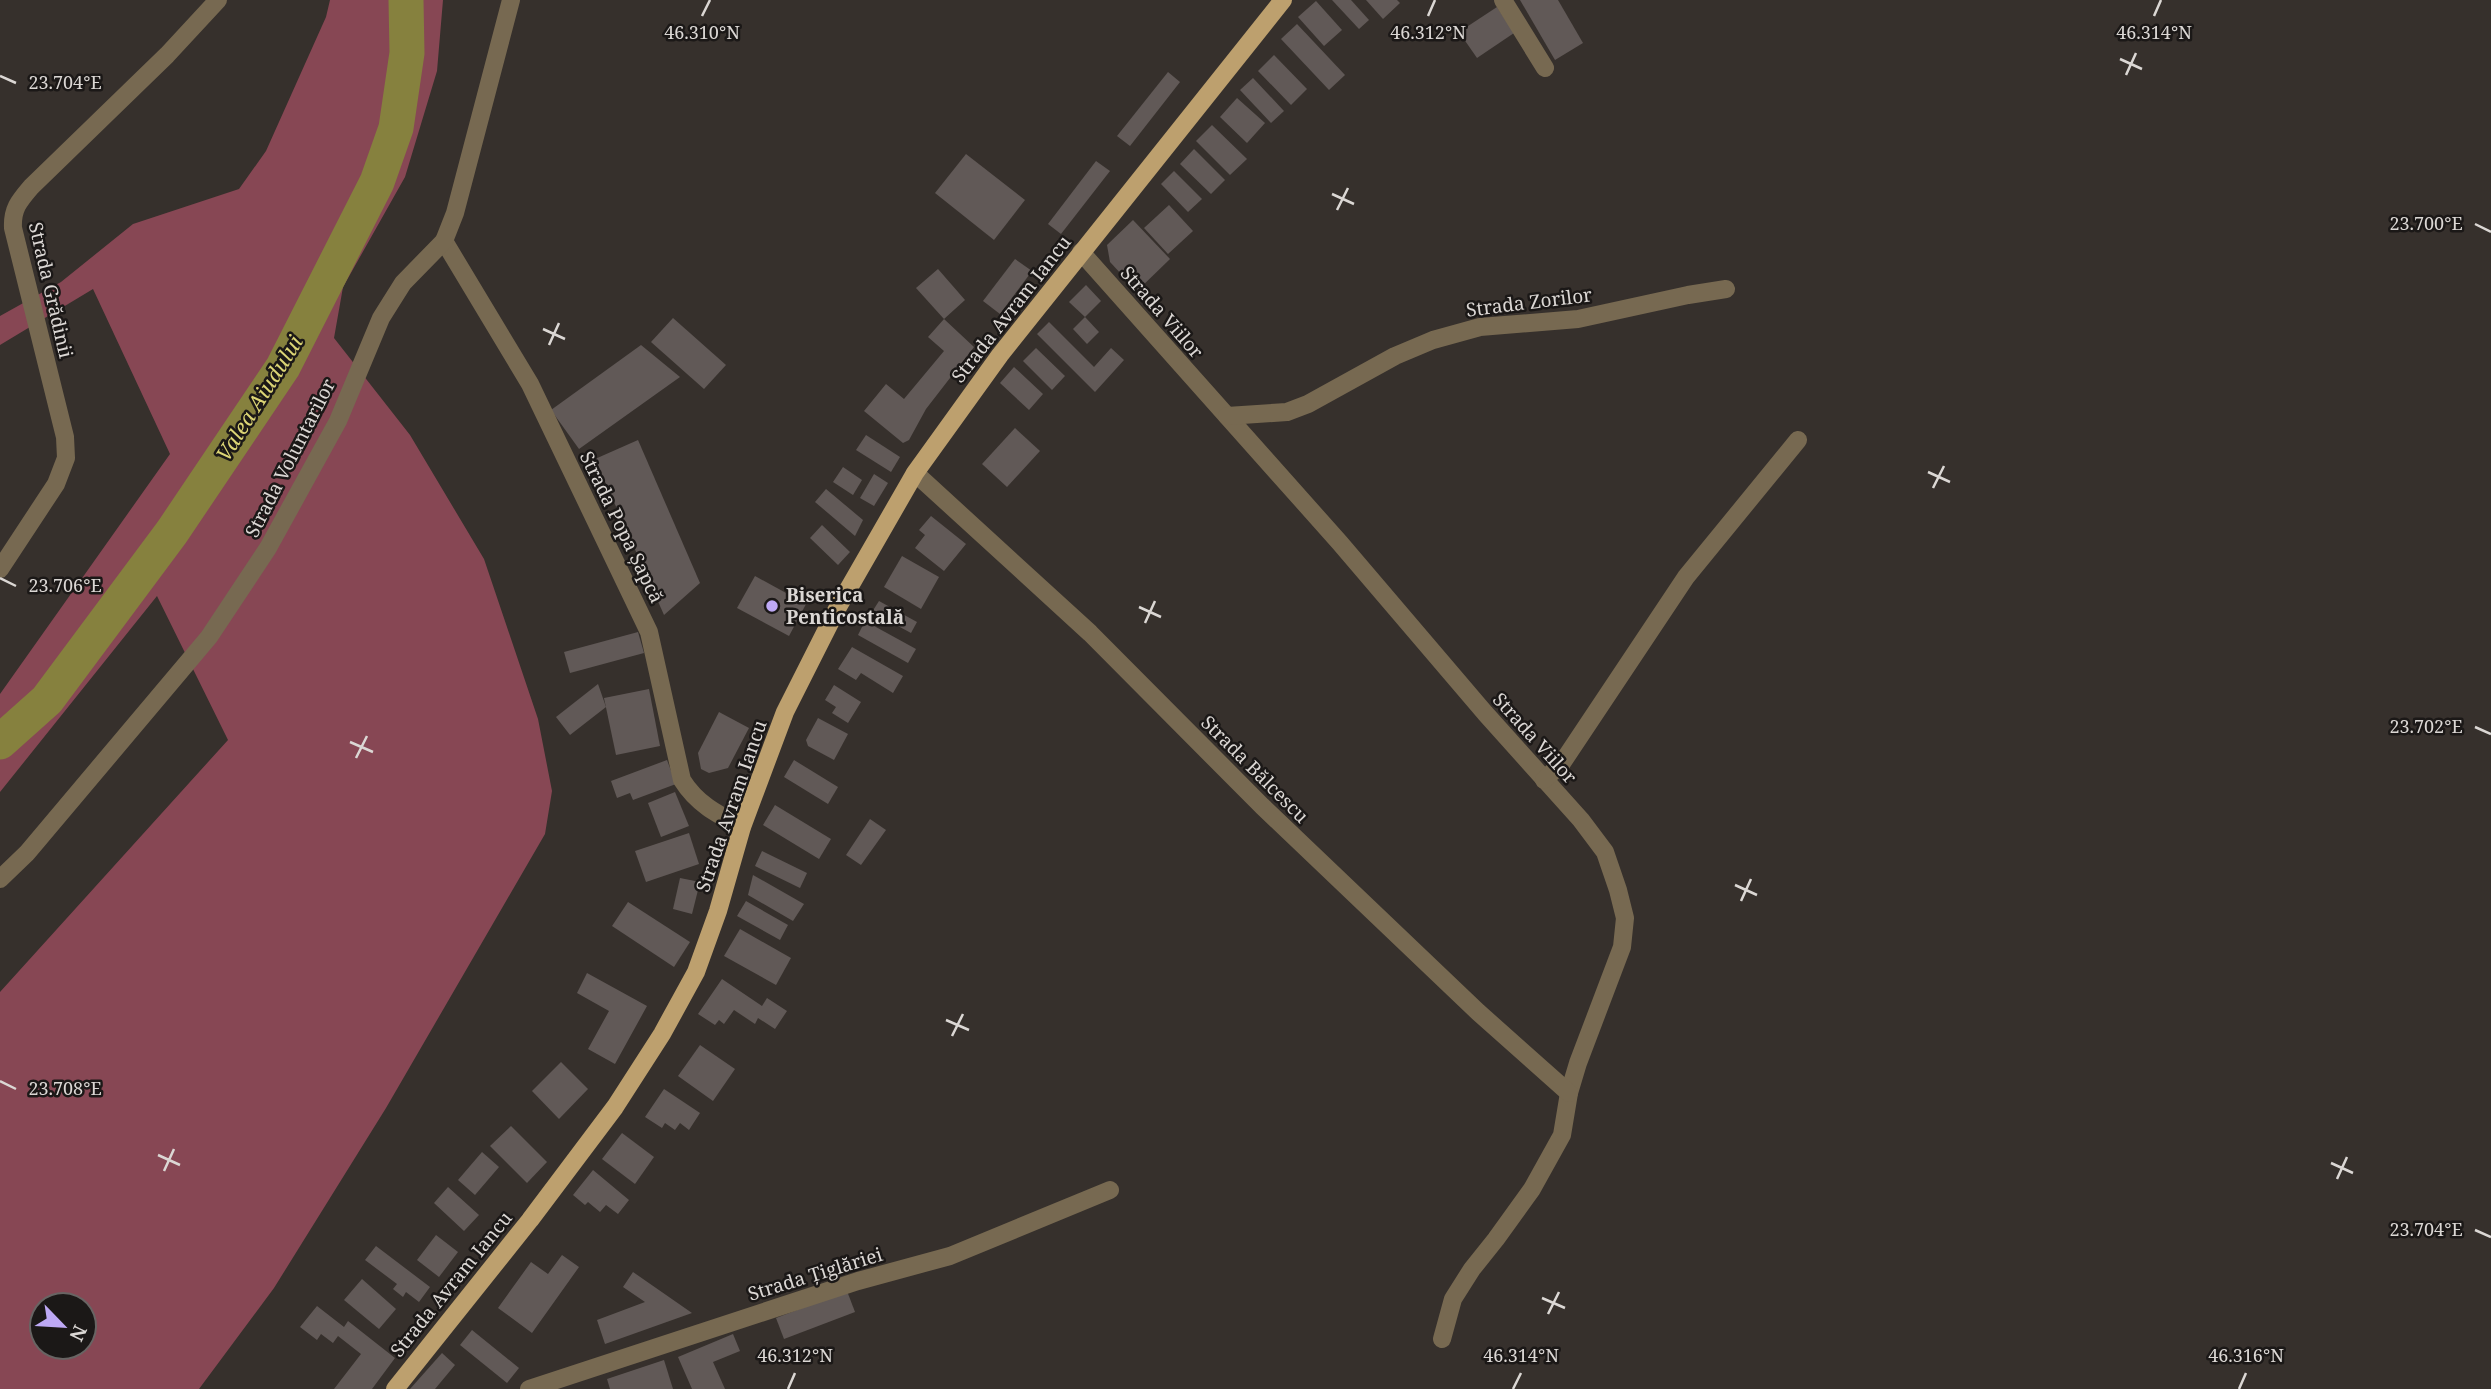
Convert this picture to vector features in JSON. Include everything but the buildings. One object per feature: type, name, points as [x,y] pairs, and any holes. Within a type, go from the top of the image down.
[{"type":"main road","name":"Strada Avram Iancu","points":[[394,1389],[530,1220],[608,1117],[662,1034],[696,972],[718,911],[742,827],[785,712],[838,607],[915,473],[1000,355],[1283,0]]},
{"type":"street","name":"Strada Grădinii","points":[[0,569],[56,484],[66,458],[65,438],[13,228],[12,214],[19,200],[31,187],[174,47],[218,0]]},
{"type":"street","name":"Strada Voluntarilor","points":[[0,878],[27,853],[209,637],[268,548],[338,421],[381,318],[403,283],[444,241],[455,213],[511,0]]},
{"type":"street","points":[[1503,0],[1545,68]]},
{"type":"street","name":"Strada Popa Șapcă","points":[[444,241],[530,384],[649,632],[682,780],[692,796],[710,811],[742,827]]},
{"type":"street","name":"Strada Viilor","points":[[1081,252],[1581,820],[1605,852],[1625,918],[1622,947],[1569,1093],[1562,1135],[1532,1189],[1472,1269],[1453,1300],[1443,1339]]},
{"type":"street","name":"Strada Zorilor","points":[[1227,416],[1287,412],[1308,404],[1395,355],[1433,340],[1480,327],[1578,319],[1726,289]]},
{"type":"street","points":[[1544,780],[1562,763],[1686,577],[1798,440]]},
{"type":"street","name":"Strada Bălcescu","points":[[915,473],[1090,633],[1271,816],[1478,1012],[1569,1093]]},
{"type":"street","name":"Strada Țiglăriei","points":[[529,1389],[858,1281],[950,1256],[1110,1190]]},
{"type":"shaded area","points":[[330,0],[443,0],[437,71],[405,177],[343,287],[334,338],[410,435],[484,559],[538,719],[552,791],[545,834],[386,1108],[274,1288],[199,1389],[0,1389],[0,992],[228,740],[157,596],[0,792],[0,694],[170,454],[93,289],[0,345],[0,316],[61,282],[133,224],[239,189],[266,151],[326,17]]},
{"type":"waterway","name":"Valea Aiudului","points":[[0,742],[47,700],[172,532],[283,367],[377,182],[396,128],[407,53],[406,0]]},
{"type":"place","name":"Biserica Penticostală","points":[[772,606]]}]
